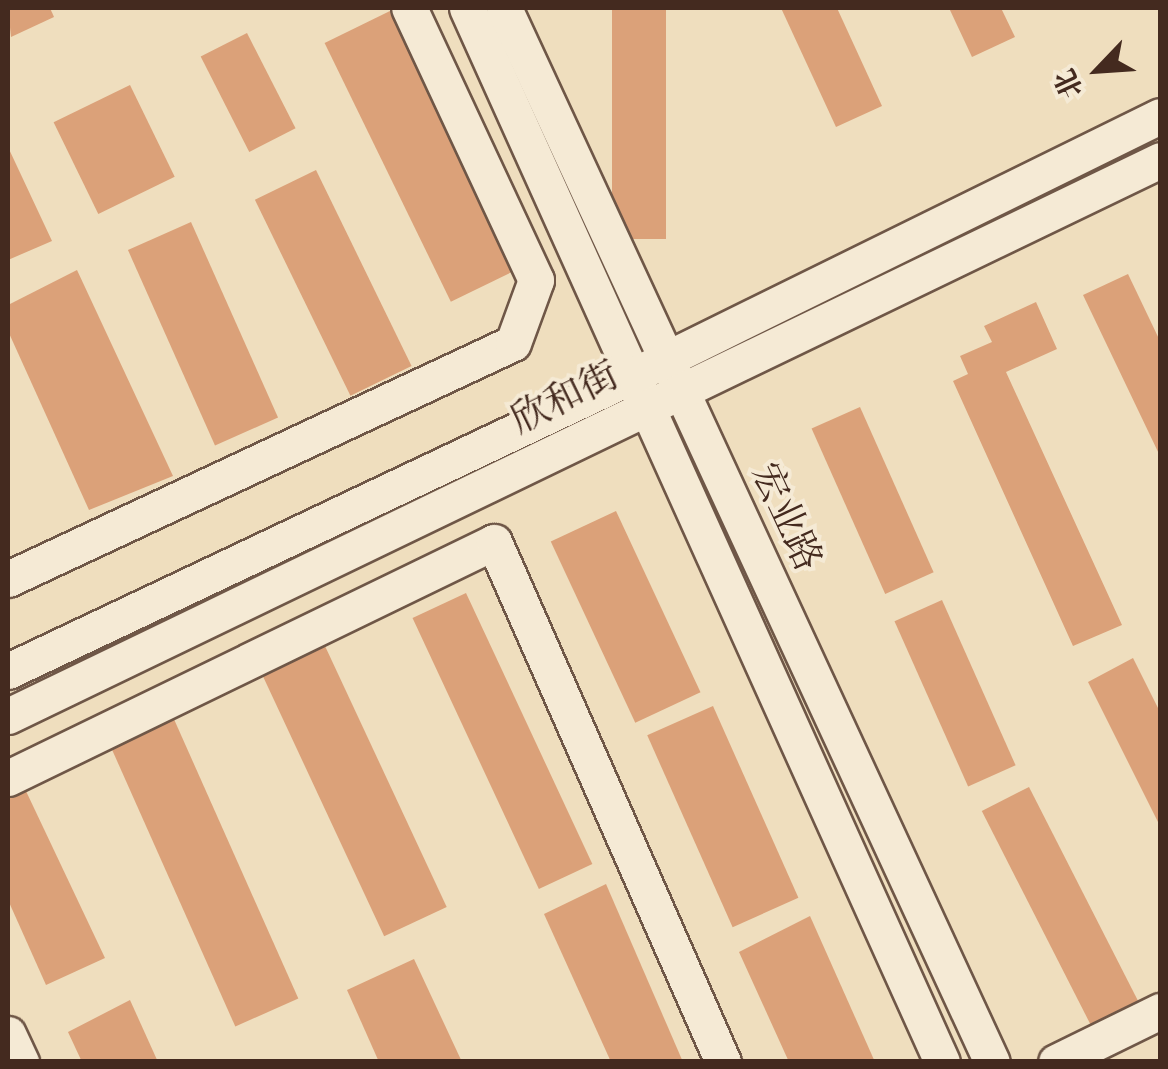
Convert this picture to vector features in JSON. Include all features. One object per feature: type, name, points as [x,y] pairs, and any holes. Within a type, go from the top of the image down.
[{"type":"street","points":[[8,579],[513,342],[536,280],[410,8]]},
{"type":"street","name":"宏业路","points":[[468,8],[649,368]]},
{"type":"street","name":"宏业路","points":[[504,8],[649,368],[942,1062]]},
{"type":"street","name":"欣和街","points":[[8,670],[649,368],[1160,116]]},
{"type":"street","name":"欣和街","points":[[8,716],[1160,160]]},
{"type":"street","points":[[915,238],[905,266],[911,274],[932,273]]},
{"type":"street","name":"宏业路","points":[[663,401],[992,1062]]},
{"type":"street","points":[[342,556],[392,516],[394,505],[386,499],[367,501]]},
{"type":"street","points":[[8,778],[494,542],[723,1062]]},
{"type":"street","points":[[1056,1062],[1160,1012]]},
{"type":"street","points":[[8,1034],[21,1062]]},
{"type":"building","points":[[8,8],[50,8],[54,17],[11,37]]},
{"type":"building","points":[[612,8],[666,8],[666,239],[612,239]]},
{"type":"building","points":[[781,8],[837,8],[882,106],[836,127]]},
{"type":"building","points":[[949,8],[1001,8],[1015,37],[972,57]]},
{"type":"building","points":[[392,10],[518,269],[451,302],[325,43]]},
{"type":"building","points":[[247,33],[296,128],[249,152],[201,57]]},
{"type":"building","points":[[130,85],[175,177],[98,214],[54,122]]},
{"type":"building","points":[[8,147],[52,241],[8,260]]},
{"type":"building","points":[[316,170],[412,366],[350,396],[255,200]]},
{"type":"building","points":[[191,222],[278,417],[215,446],[128,250]]},
{"type":"building","points":[[77,270],[173,476],[89,510],[8,331],[8,305]]},
{"type":"building","points":[[1128,274],[1160,341],[1160,456],[1083,295]]},
{"type":"building","points":[[1036,302],[1057,349],[1006,372],[1122,625],[1073,646],[953,381],[968,374],[960,356],[992,342],[984,326]]},
{"type":"building","points":[[860,407],[934,572],[885,594],[812,429]]},
{"type":"building","points":[[616,511],[701,692],[635,723],[551,541]]},
{"type":"building","points":[[466,593],[592,864],[539,889],[413,618]]},
{"type":"building","points":[[942,600],[1016,765],[968,787],[894,621]]},
{"type":"building","points":[[325,646],[447,907],[384,936],[262,675]]},
{"type":"building","points":[[1133,658],[1160,712],[1160,826],[1088,682]]},
{"type":"building","points":[[713,706],[798,898],[733,927],[647,735]]},
{"type":"building","points":[[169,708],[298,999],[235,1027],[106,736]]},
{"type":"building","points":[[1029,787],[1139,1003],[1092,1027],[982,811]]},
{"type":"building","points":[[25,789],[105,958],[46,985],[8,900],[8,798]]},
{"type":"building","points":[[606,884],[683,1062],[611,1062],[544,914]]},
{"type":"building","points":[[810,916],[875,1062],[789,1062],[739,952]]},
{"type":"building","points":[[414,959],[462,1062],[379,1062],[347,990]]},
{"type":"building","points":[[130,1000],[158,1062],[82,1062],[68,1032]]}]
